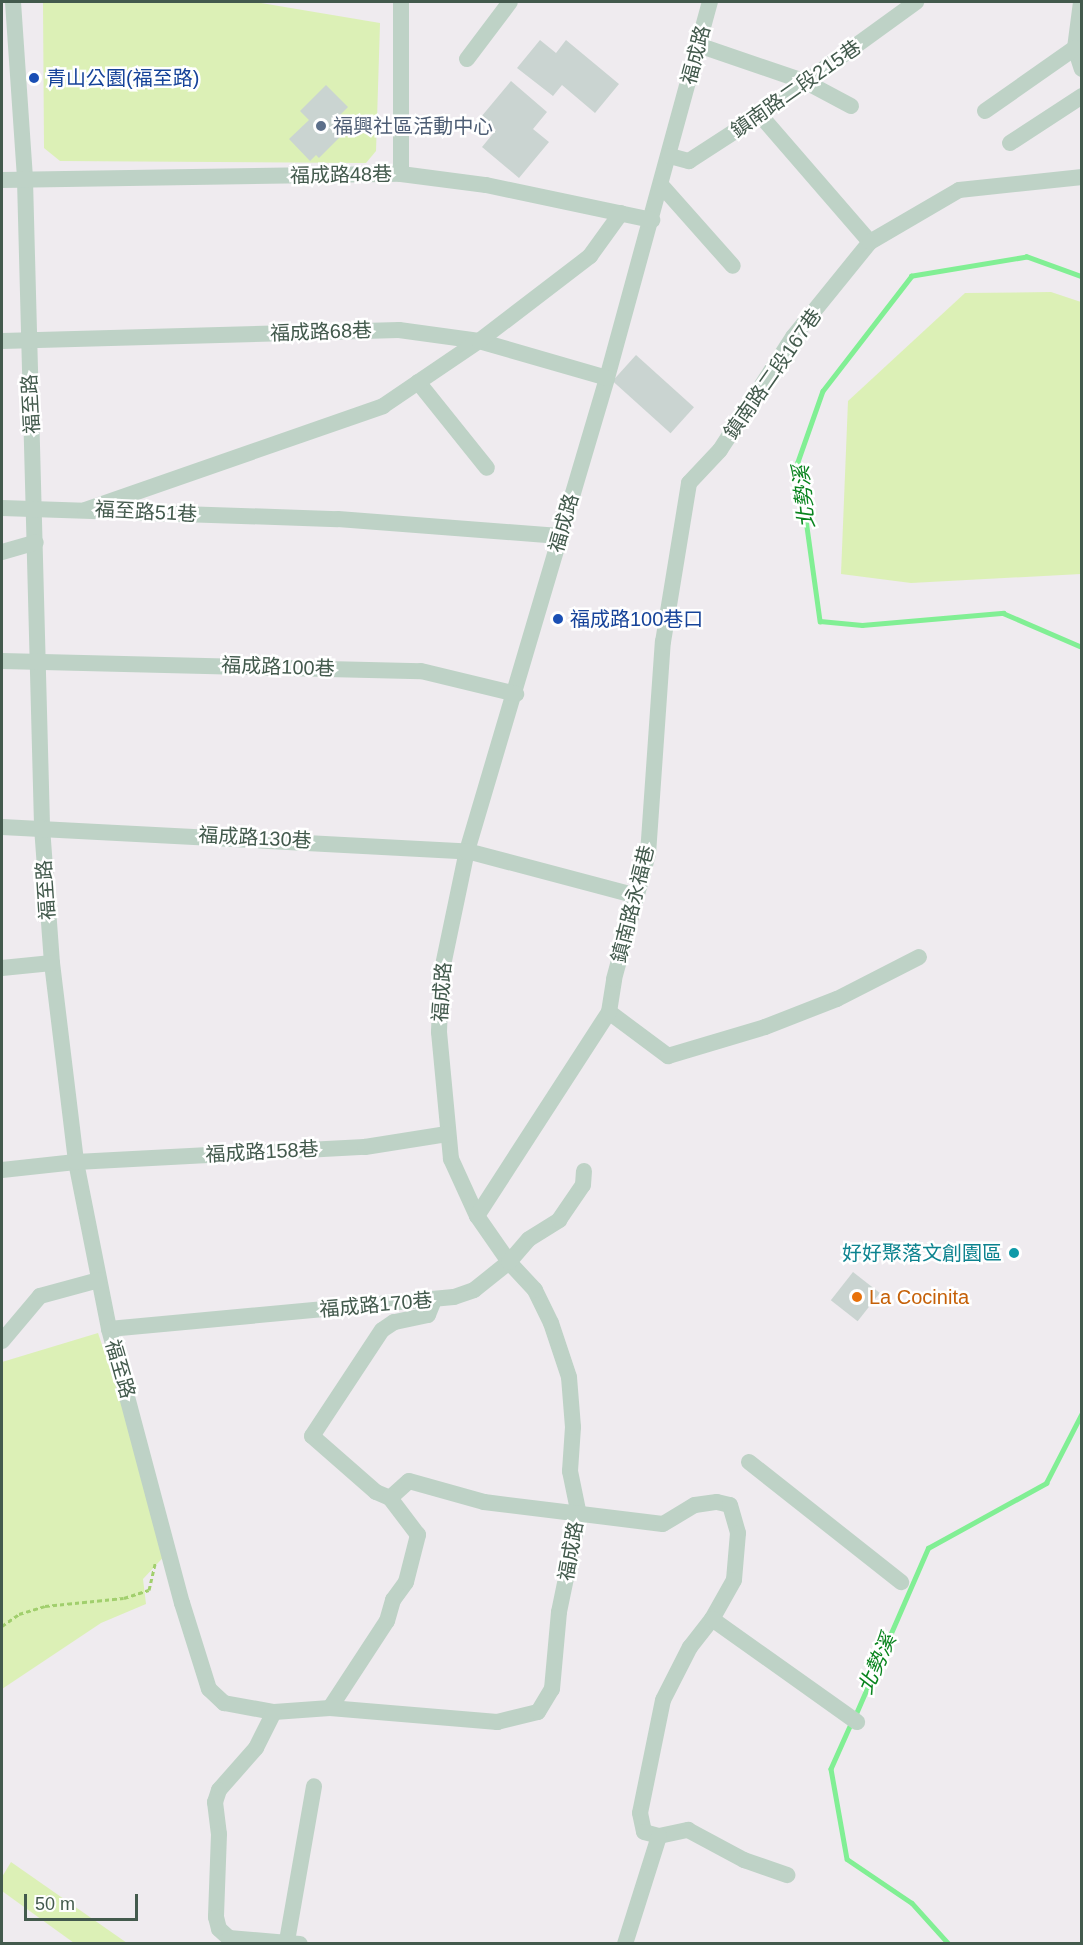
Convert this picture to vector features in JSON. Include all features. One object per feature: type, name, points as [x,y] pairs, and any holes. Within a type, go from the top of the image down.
[{"type":"street","name":"福至路","points":[[13,2],[8,30],[25,180],[42,827],[51,963],[76,1162],[109,1329],[209,1689],[224,1703],[274,1712]]},
{"type":"street","points":[[401,2],[401,174]]},
{"type":"street","points":[[467,59],[510,2]]},
{"type":"street","name":"福成路","points":[[274,1712],[330,1708],[496,1722],[538,1712],[552,1689],[559,1612],[579,1515],[570,1471],[573,1427],[563,1351],[535,1290],[509,1262],[477,1216],[460,1185],[447,1134],[439,1032],[441,975],[467,851],[516,694],[559,536],[607,378],[670,156],[710,2]]},
{"type":"street","name":"鎮南路二段215巷","points":[[670,156],[689,161],[760,115],[916,2]]},
{"type":"street","points":[[1081,2],[1075,48],[1082,69]]},
{"type":"street","points":[[698,45],[806,82],[851,106]]},
{"type":"street","points":[[985,111],[1075,48]]},
{"type":"street","points":[[1010,143],[1082,96]]},
{"type":"street","points":[[760,115],[870,242]]},
{"type":"street","name":"福成路48巷","points":[[2,180],[401,174],[486,185],[652,220]]},
{"type":"street","name":"鎮南路二段167巷","points":[[689,483],[720,450],[793,337],[870,242],[960,190],[1082,177]]},
{"type":"street","points":[[661,185],[733,266]]},
{"type":"street","name":"福至路51巷","points":[[86,510],[383,406],[479,341],[590,256],[621,213]]},
{"type":"street","name":"福成路68巷","points":[[2,342],[399,330],[479,341],[607,378]]},
{"type":"street","points":[[418,382],[487,468]]},
{"type":"street","name":"鎮南路永福巷","points":[[477,1216],[609,1012],[614,979],[648,854],[663,642],[689,483]]},
{"type":"street","points":[[2,508],[86,510]]},
{"type":"street","name":"福至路51巷","points":[[86,510],[349,519],[559,536]]},
{"type":"street","points":[[2,552],[36,542]]},
{"type":"street","name":"福成路100巷","points":[[2,661],[421,671],[516,694]]},
{"type":"street","name":"福成路130巷","points":[[2,827],[42,827],[467,851],[637,896]]},
{"type":"street","points":[[609,1012],[668,1056],[765,1027],[837,999],[920,957]]},
{"type":"street","points":[[2,968],[51,963]]},
{"type":"street","name":"福成路158巷","points":[[2,1170],[76,1162],[365,1147],[447,1134]]},
{"type":"street","name":"福成路170巷","points":[[109,1329],[434,1300],[474,1290],[509,1262],[530,1239],[559,1221],[574,1203],[584,1185],[584,1171]]},
{"type":"street","points":[[2,1341],[40,1296],[99,1280]]},
{"type":"street","points":[[330,1708],[387,1621],[393,1600],[406,1582],[417,1535],[390,1498],[376,1492],[312,1436],[382,1330],[394,1322],[428,1315],[434,1300]]},
{"type":"street","points":[[749,1462],[901,1581]]},
{"type":"street","points":[[390,1498],[409,1481],[484,1502],[663,1524],[695,1505],[717,1502],[730,1505],[738,1533],[734,1580],[712,1619],[690,1647],[663,1700],[640,1813],[644,1833],[659,1836],[688,1830],[744,1860],[787,1875]]},
{"type":"street","points":[[712,1619],[857,1722]]},
{"type":"street","points":[[274,1712],[256,1749],[219,1790],[215,1802],[219,1834],[216,1917],[219,1929],[229,1938],[294,1942],[314,1786]]},
{"type":"street","points":[[625,1944],[659,1836]]},
{"type":"path","points":[[2,1626],[19,1614],[45,1606],[124,1598],[149,1590],[156,1558]]},
{"type":"green space","points":[[43,2],[255,2],[380,23],[376,151],[366,163],[60,161],[44,148]]},
{"type":"green space","points":[[1051,292],[1081,302],[1081,574],[911,583],[841,574],[848,401],[965,293]]},
{"type":"green space","points":[[98,1333],[171,1549],[143,1579],[146,1604],[101,1623],[2,1689],[2,1362]]},
{"type":"green space","points":[[11,1862],[127,1943],[74,1943],[2,1891],[2,1877]]},
{"type":"building","points":[[540,40],[556,53],[566,40],[619,84],[595,113],[562,85],[553,96],[517,68]]},
{"type":"building","points":[[511,81],[547,112],[533,129],[549,142],[519,178],[482,147],[496,130],[481,117]]},
{"type":"building","name":"福興社區活動中心","points":[[326,85],[348,107],[335,120],[346,131],[319,158],[316,155],[310,161],[289,139],[309,120],[300,111]]},
{"type":"building","points":[[636,355],[694,407],[671,433],[613,381]]},
{"type":"building","points":[[853,1272],[880,1293],[858,1321],[831,1300]]},
{"type":"waterway","name":"北勢溪","points":[[1082,277],[1027,257],[912,276],[823,391],[798,462],[820,621],[862,625],[1003,613],[1082,647]]},
{"type":"waterway","name":"北勢溪","points":[[855,1716],[928,1548],[1046,1483],[1082,1413]]},
{"type":"waterway","name":"北勢溪","points":[[851,1724],[831,1769],[847,1859],[912,1903],[949,1944]]},
{"type":"place","name":"青山公園(福至路)","points":[[34,78]]},
{"type":"place","name":"福興社區活動中心","points":[[321,126]]},
{"type":"place","name":"福成路100巷口","points":[[558,619]]},
{"type":"place","name":"好好聚落文創園區","points":[[1014,1253]]},
{"type":"place","name":"La Cocinita","points":[[857,1297]]}]
